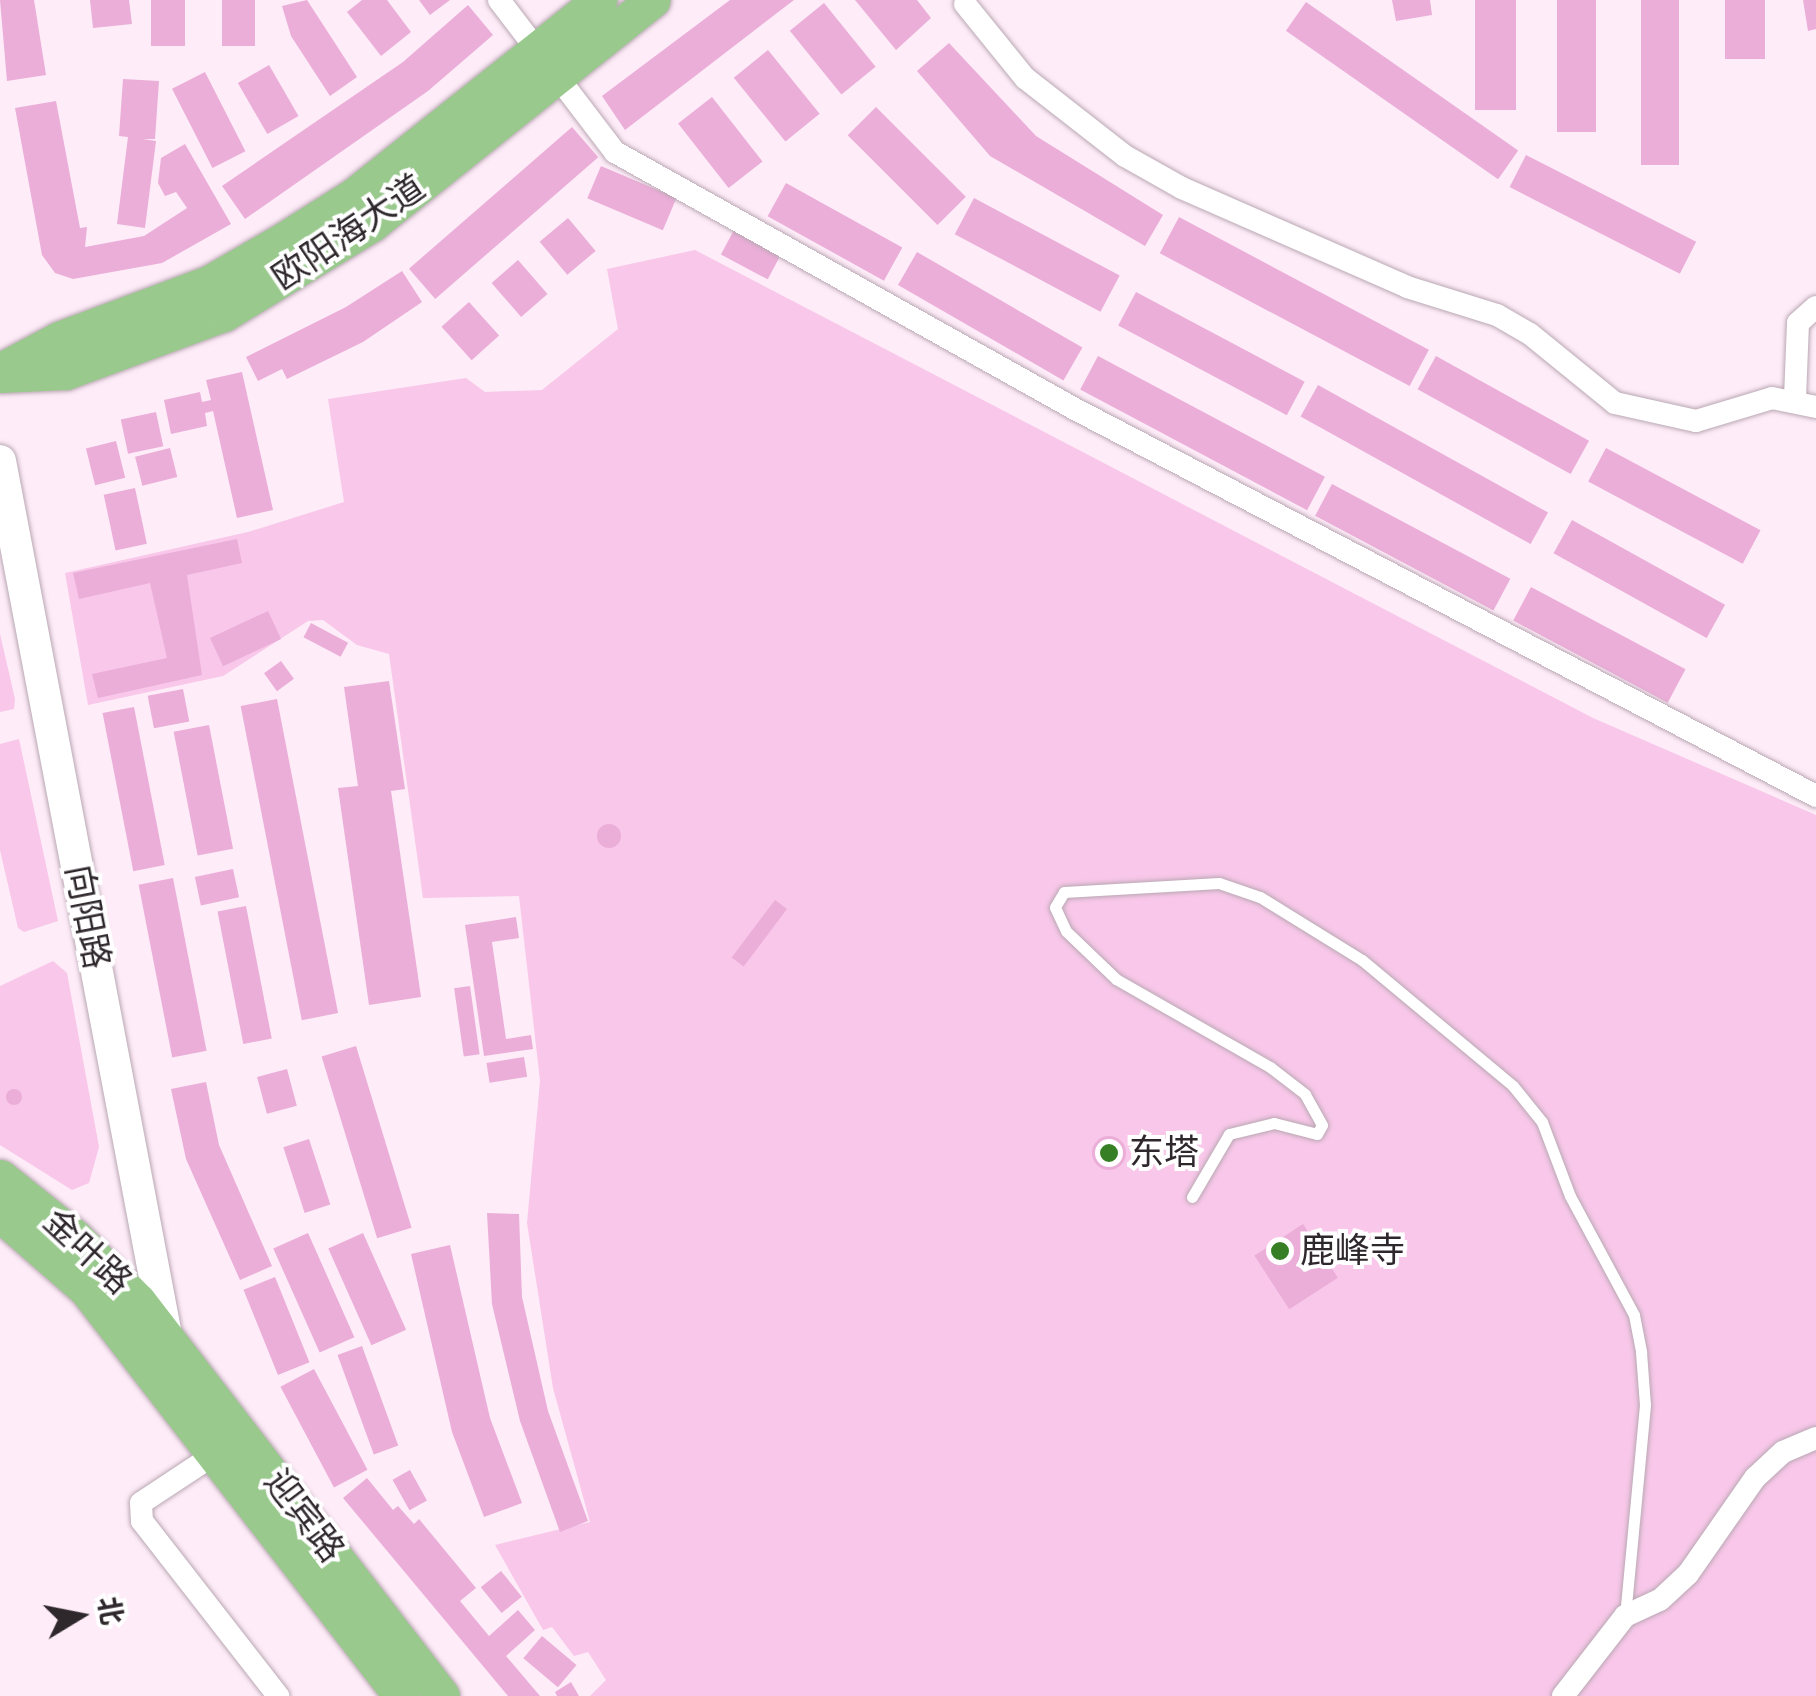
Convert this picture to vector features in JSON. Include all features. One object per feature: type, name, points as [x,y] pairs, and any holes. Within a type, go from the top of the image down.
[{"type":"main road","name":"欧阳海大道","points":[[0,373],[66,372],[224,314],[372,224],[550,62],[599,0]]},
{"type":"main road","name":"欧阳海大道","points":[[550,62],[653,0]]},
{"type":"main road","name":"向阳路","points":[[0,460],[166,1335]]},
{"type":"main road","name":"金叶路","points":[[0,1178],[75,1237],[166,1335]]},
{"type":"main road","name":"金叶路","points":[[0,1214],[86,1289],[135,1358]]},
{"type":"main road","points":[[135,1358],[166,1335]]},
{"type":"main road","name":"迎宾路","points":[[166,1335],[442,1696]]},
{"type":"main road","name":"迎宾路","points":[[135,1358],[401,1696]]},
{"type":"street","points":[[499,0],[615,152],[1073,408],[1816,796]]},
{"type":"street","points":[[965,4],[1026,78],[1125,156],[1182,188],[1407,288],[1497,316],[1530,334],[1615,403],[1696,421],[1772,398],[1805,402],[1798,323],[1816,308]]},
{"type":"street","points":[[1562,1696],[1625,1616],[1660,1600],[1688,1574],[1724,1516],[1783,1452],[1816,1438]]},
{"type":"street","points":[[212,1456],[141,1503],[142,1522],[278,1696]]},
{"type":"lane","points":[[1192,1197],[1229,1134],[1274,1123],[1318,1134],[1322,1125],[1305,1094],[1270,1067],[1116,979],[1066,930],[1056,906],[1064,892],[1220,883],[1260,897],[1362,960],[1513,1086],[1542,1122],[1570,1196],[1634,1315],[1642,1352],[1645,1405],[1625,1616]]},
{"type":"shaded area","points":[[695,250],[1593,718],[1816,815],[1816,1696],[590,1696],[606,1680],[588,1652],[574,1656],[552,1627],[543,1630],[495,1545],[590,1522],[553,1388],[527,1223],[540,1081],[519,896],[423,898],[389,654],[357,645],[323,620],[308,621],[223,676],[88,705],[65,573],[248,532],[344,502],[328,399],[466,378],[485,392],[542,390],[618,329],[607,269]]},
{"type":"shaded area","points":[[0,634],[15,699],[14,709],[0,712]]},
{"type":"shaded area","points":[[19,739],[58,921],[24,932],[18,928],[0,850],[0,744]]},
{"type":"shaded area","points":[[53,961],[67,973],[99,1147],[89,1183],[72,1190],[0,1145],[0,986]]},
{"type":"building","points":[[0,0],[34,0],[46,75],[7,81]]},
{"type":"building","points":[[90,0],[129,0],[132,24],[93,28]]},
{"type":"building","points":[[151,0],[185,0],[185,46],[151,46]]},
{"type":"building","points":[[222,0],[255,0],[255,46],[222,46]]},
{"type":"building","points":[[307,0],[357,77],[330,96],[291,36],[282,6]]},
{"type":"building","points":[[362,0],[387,0],[411,32],[381,56],[347,12]]},
{"type":"building","points":[[419,0],[450,0],[430,15]]},
{"type":"building","points":[[730,0],[794,0],[625,130],[602,96]]},
{"type":"building","points":[[855,0],[917,0],[931,18],[896,50]]},
{"type":"building","points":[[1392,0],[1430,0],[1432,15],[1396,21]]},
{"type":"building","points":[[1475,0],[1516,0],[1516,110],[1475,110]]},
{"type":"building","points":[[1557,0],[1596,0],[1596,132],[1557,132]]},
{"type":"building","points":[[1641,0],[1679,0],[1679,165],[1641,165]]},
{"type":"building","points":[[1725,0],[1765,0],[1765,59],[1725,59]]},
{"type":"building","points":[[1803,0],[1816,0],[1816,29],[1808,31]]},
{"type":"building","points":[[1306,2],[1518,151],[1498,179],[1286,31]]},
{"type":"building","points":[[824,3],[876,67],[841,94],[790,31]]},
{"type":"building","points":[[468,5],[493,35],[428,91],[245,219],[222,186],[403,62]]},
{"type":"building","points":[[949,43],[1036,136],[1163,215],[1145,246],[990,156],[917,71]]},
{"type":"building","points":[[768,50],[820,114],[785,141],[734,78]]},
{"type":"building","points":[[269,65],[298,116],[267,134],[238,83]]},
{"type":"building","points":[[205,72],[245,151],[212,168],[172,89]]},
{"type":"building","points":[[123,79],[159,81],[155,139],[143,139],[156,141],[145,228],[117,224],[128,137],[119,136]]},
{"type":"building","points":[[712,97],[762,162],[729,188],[678,123]]},
{"type":"building","points":[[56,101],[80,228],[87,227],[85,247],[144,236],[187,208],[176,192],[165,196],[158,183],[161,158],[185,144],[231,224],[162,263],[73,279],[55,273],[42,255],[15,108]]},
{"type":"building","points":[[876,107],[966,197],[938,225],[848,135]]},
{"type":"building","points":[[572,127],[598,157],[435,299],[409,269]]},
{"type":"building","points":[[1526,155],[1696,242],[1680,274],[1510,187]]},
{"type":"building","points":[[601,166],[676,198],[663,230],[587,198]]},
{"type":"building","points":[[786,183],[902,247],[884,281],[768,216]]},
{"type":"building","points":[[974,198],[1120,275],[1100,312],[955,234]]},
{"type":"building","points":[[1179,217],[1429,350],[1410,386],[1160,253]]},
{"type":"building","points":[[568,218],[596,251],[567,275],[540,242]]},
{"type":"building","points":[[735,228],[782,253],[768,279],[721,254]]},
{"type":"building","points":[[917,252],[1082,347],[1063,380],[898,285]]},
{"type":"building","points":[[518,260],[548,294],[521,317],[492,283]]},
{"type":"building","points":[[402,271],[422,302],[363,342],[287,379],[282,369],[258,381],[246,357],[346,307]]},
{"type":"building","points":[[1136,292],[1305,382],[1287,415],[1118,326]]},
{"type":"building","points":[[469,302],[499,335],[472,360],[442,327]]},
{"type":"building","points":[[1098,356],[1325,477],[1307,510],[1080,390]]},
{"type":"building","points":[[1436,356],[1589,441],[1571,474],[1418,389]]},
{"type":"building","points":[[242,372],[273,510],[237,518],[213,411],[205,413],[207,426],[171,434],[164,400],[200,392],[202,402],[211,400],[206,380]]},
{"type":"building","points":[[1318,385],[1548,513],[1531,544],[1301,416]]},
{"type":"building","points":[[156,412],[163,446],[128,454],[121,419]]},
{"type":"building","points":[[116,441],[125,478],[95,485],[86,448]]},
{"type":"building","points":[[170,448],[177,477],[142,486],[135,457]]},
{"type":"building","points":[[1606,448],[1761,530],[1743,564],[1588,482]]},
{"type":"building","points":[[1332,484],[1510,579],[1493,611],[1315,516]]},
{"type":"building","points":[[135,488],[147,544],[116,550],[104,495]]},
{"type":"building","points":[[1572,520],[1725,605],[1707,638],[1554,553]]},
{"type":"building","points":[[237,539],[242,563],[187,575],[202,675],[98,698],[92,674],[167,658],[150,583],[79,599],[73,573]]},
{"type":"building","points":[[1531,587],[1686,669],[1668,703],[1513,621]]},
{"type":"building","points":[[268,611],[281,639],[223,666],[210,638]]},
{"type":"building","points":[[311,623],[348,643],[341,657],[303,637]]},
{"type":"building","points":[[281,661],[294,679],[277,691],[264,673]]},
{"type":"building","points":[[389,681],[405,789],[391,791],[421,997],[369,1005],[338,788],[358,786],[344,687]]},
{"type":"building","points":[[183,689],[189,721],[154,728],[148,696]]},
{"type":"building","points":[[277,699],[338,1013],[302,1020],[241,706]]},
{"type":"building","points":[[134,707],[165,865],[133,871],[103,713]]},
{"type":"building","points":[[209,725],[233,849],[198,856],[174,732]]},
{"type":"building","points":[[609,824],[621,836],[609,848],[597,836]]},
{"type":"building","points":[[233,869],[239,897],[201,905],[195,877]]},
{"type":"building","points":[[173,878],[207,1051],[172,1057],[139,885]]},
{"type":"building","points":[[775,900],[787,909],[744,967],[732,958]]},
{"type":"building","points":[[246,906],[272,1039],[243,1044],[218,912]]},
{"type":"building","points":[[516,917],[519,938],[492,942],[506,1039],[531,1035],[533,1049],[484,1056],[465,925]]},
{"type":"building","points":[[470,986],[480,1054],[464,1057],[454,988]]},
{"type":"building","points":[[356,1046],[412,1228],[377,1238],[322,1057]]},
{"type":"building","points":[[524,1057],[527,1077],[490,1083],[486,1063]]},
{"type":"building","points":[[287,1069],[297,1106],[267,1114],[257,1077]]},
{"type":"building","points":[[206,1082],[219,1145],[272,1266],[240,1280],[186,1159],[171,1089]]},
{"type":"building","points":[[14,1089],[22,1097],[14,1105],[6,1097]]},
{"type":"building","points":[[1109,1136],[1121,1141],[1126,1153],[1121,1165],[1109,1170],[1097,1165],[1092,1153],[1097,1141]]},
{"type":"building","points":[[309,1139],[330,1205],[305,1213],[283,1147]]},
{"type":"building","points":[[487,1213],[519,1214],[522,1297],[548,1411],[588,1521],[560,1532],[520,1421],[492,1304]]},
{"type":"building","points":[[1303,1224],[1338,1278],[1289,1309],[1254,1256]]},
{"type":"building","points":[[308,1233],[354,1337],[320,1353],[273,1248]]},
{"type":"building","points":[[363,1233],[406,1330],[371,1345],[328,1248]]},
{"type":"building","points":[[450,1245],[490,1418],[522,1503],[484,1517],[452,1432],[411,1254]]},
{"type":"building","points":[[275,1277],[309,1362],[278,1375],[243,1290]]},
{"type":"building","points":[[362,1346],[398,1446],[374,1454],[338,1355]]},
{"type":"building","points":[[314,1369],[368,1470],[334,1487],[280,1387]]},
{"type":"building","points":[[410,1470],[427,1501],[409,1510],[393,1480]]},
{"type":"building","points":[[367,1478],[393,1510],[398,1506],[414,1524],[419,1519],[476,1588],[460,1601],[489,1636],[518,1610],[535,1630],[506,1656],[540,1696],[508,1696],[343,1498]]},
{"type":"building","points":[[501,1571],[522,1597],[502,1613],[481,1587]]},
{"type":"building","points":[[542,1636],[576,1665],[558,1687],[523,1658]]},
{"type":"building","points":[[571,1682],[579,1696],[557,1696],[555,1692]]},
{"type":"place","name":"东塔","points":[[1109,1153]]},
{"type":"place","name":"鹿峰寺","points":[[1280,1251]]}]
